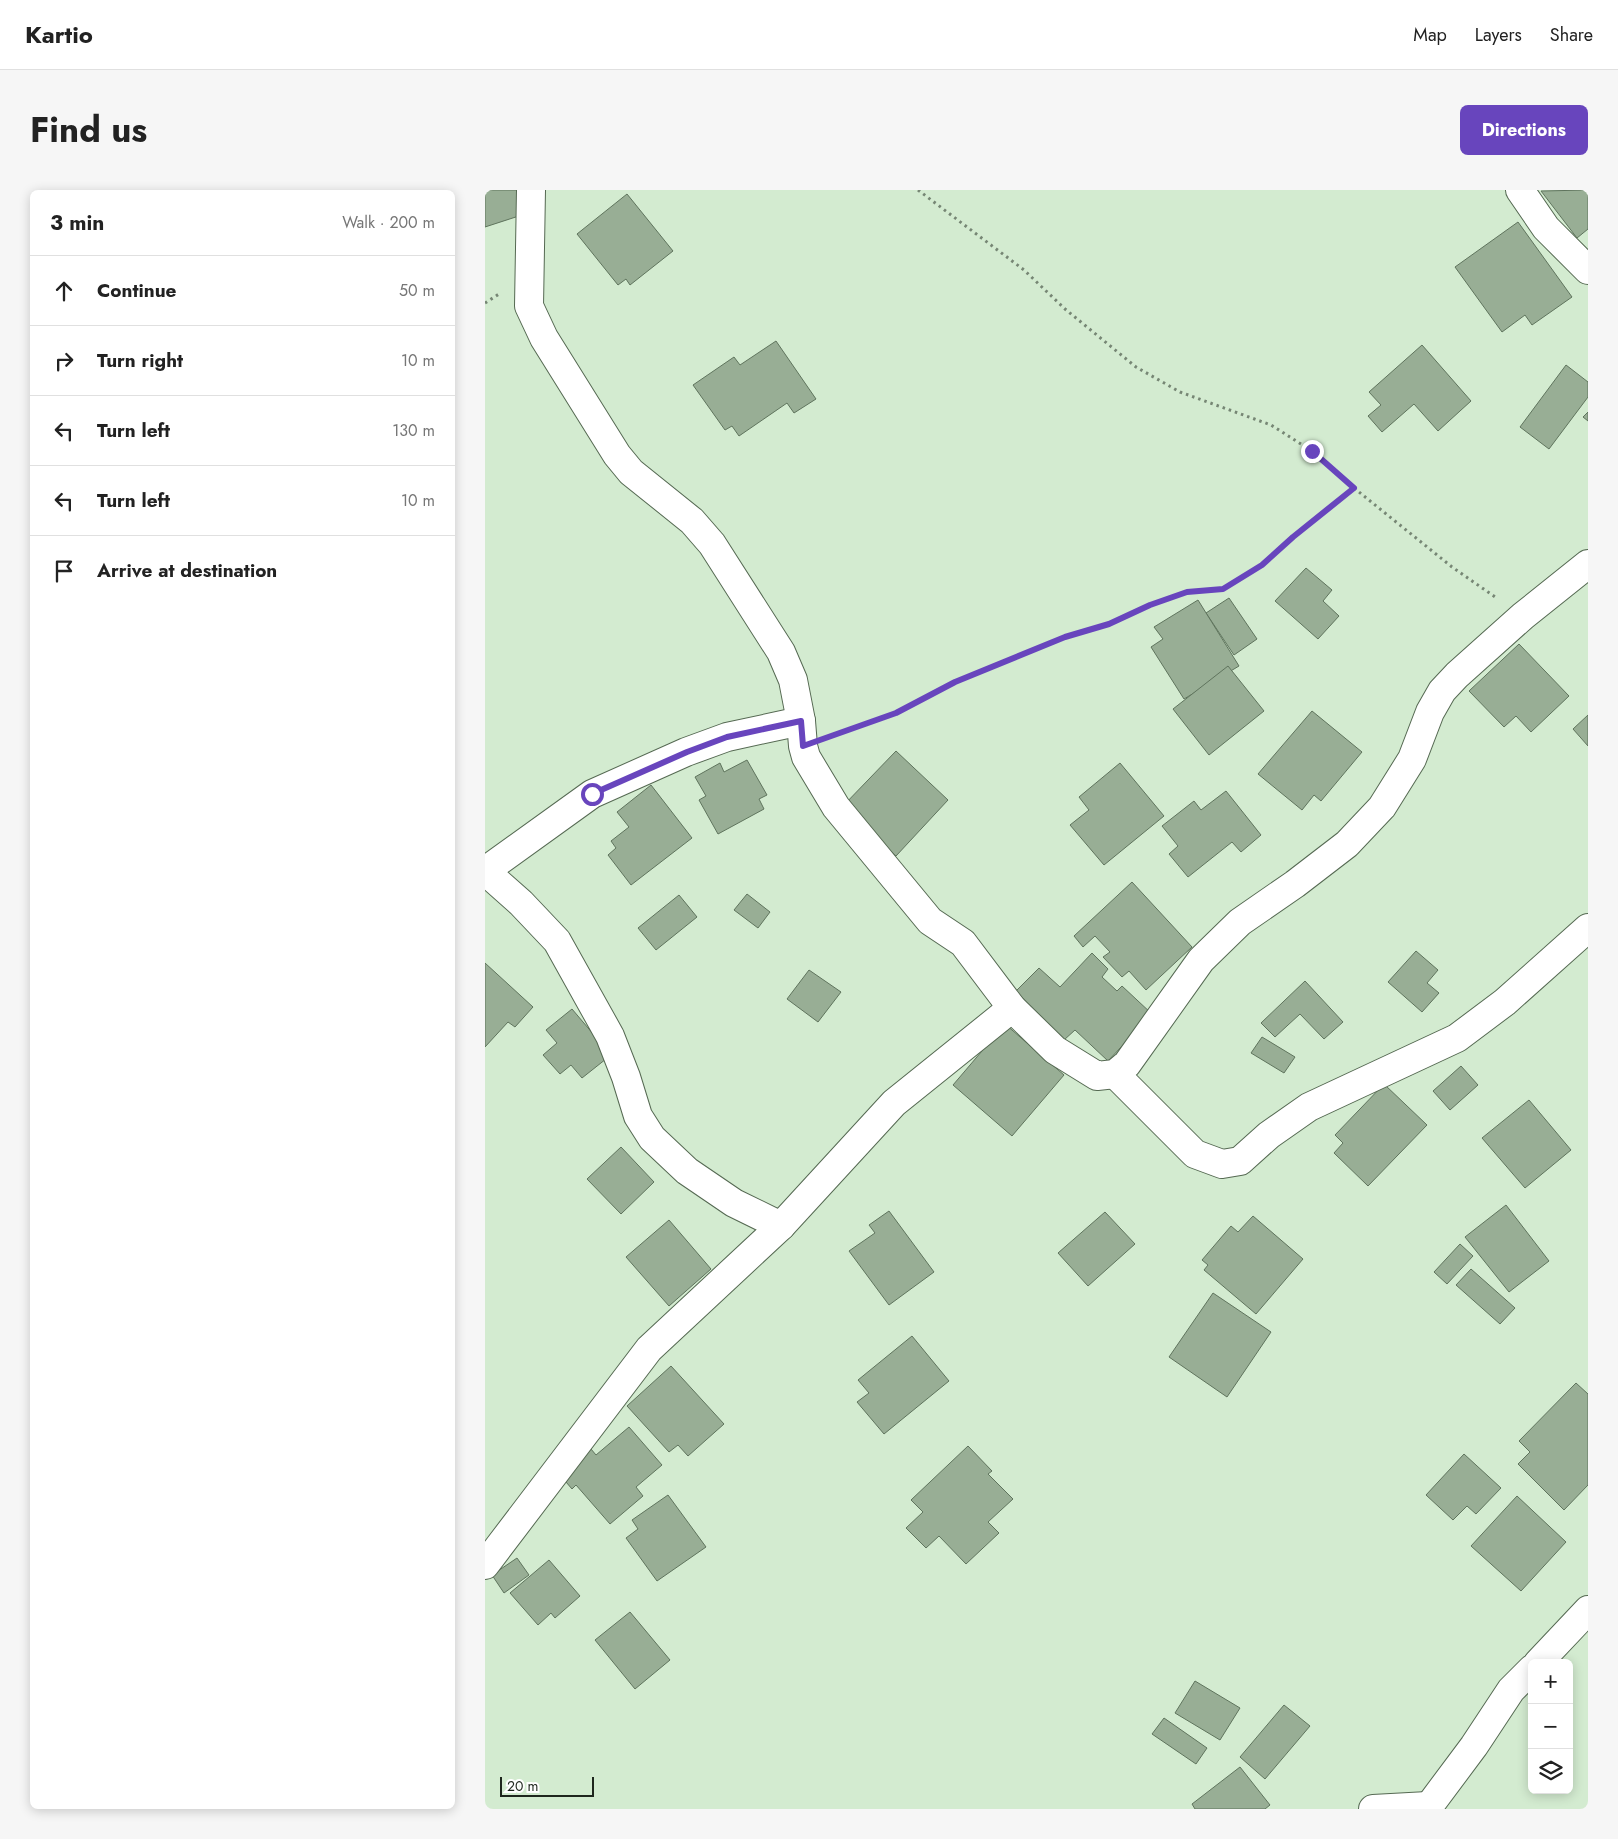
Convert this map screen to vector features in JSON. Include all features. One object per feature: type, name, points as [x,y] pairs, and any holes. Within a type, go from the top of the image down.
[{"type":"street","points":[[531,190],[529,306],[544,338],[617,455],[631,472],[692,521],[712,544],[732,573],[753,610],[781,652],[793,680],[806,756],[836,807],[930,921],[963,943],[1012,1008],[1055,1050],[1097,1076],[1115,1074],[1127,1064],[1201,960],[1240,922],[1295,884],[1347,844],[1382,807],[1412,759],[1442,690],[1523,616],[1588,564]]},
{"type":"street","points":[[1519,190],[1546,228],[1588,270]]},
{"type":"street","points":[[781,1226],[734,1203],[687,1171],[652,1138],[638,1116],[626,1077],[610,1036],[557,941],[521,902],[485,871],[592,794],[687,752],[727,737],[802,734]]},
{"type":"street","points":[[1115,1074],[1195,1154],[1222,1164],[1239,1161],[1269,1135],[1309,1107],[1457,1038],[1505,1002],[1588,928]]},
{"type":"street","points":[[485,1565],[649,1349],[781,1226],[894,1103],[1012,1008]]},
{"type":"street","points":[[1542,1659],[1588,1610]]},
{"type":"street","points":[[1373,1809],[1427,1807],[1474,1746],[1511,1690],[1528,1673]]},
{"type":"path","points":[[918,190],[1024,270],[1065,309],[1136,367],[1180,392],[1271,425],[1312,451],[1354,488],[1452,567],[1523,616]]},
{"type":"path","points":[[802,734],[896,713],[955,682],[1065,637],[1109,624],[1150,605],[1187,592],[1223,589],[1262,565],[1293,537],[1354,488]]},
{"type":"building","points":[[485,190],[517,190],[525,214],[485,227]]},
{"type":"building","points":[[1588,190],[1588,229],[1577,238],[1541,191]]},
{"type":"building","points":[[627,194],[673,251],[630,285],[626,279],[618,285],[577,234]]},
{"type":"building","points":[[1518,222],[1572,297],[1532,325],[1525,315],[1502,332],[1455,267]]},
{"type":"building","points":[[776,341],[816,399],[794,413],[787,403],[739,436],[732,426],[725,430],[693,385],[734,357],[740,365]]},
{"type":"building","points":[[1422,345],[1471,401],[1438,431],[1414,404],[1382,432],[1368,416],[1381,405],[1369,392]]},
{"type":"building","points":[[1566,365],[1588,382],[1588,397],[1549,449],[1520,427]]},
{"type":"building","points":[[1588,412],[1588,421],[1583,417]]},
{"type":"building","points":[[1306,568],[1332,590],[1323,601],[1339,616],[1318,639],[1275,601]]},
{"type":"building","points":[[1229,598],[1257,639],[1234,655],[1206,613]]},
{"type":"building","points":[[1198,600],[1239,666],[1184,699],[1151,647],[1163,639],[1154,627]]},
{"type":"building","points":[[1519,644],[1569,696],[1531,732],[1516,716],[1504,727],[1469,691]]},
{"type":"building","points":[[1228,666],[1264,711],[1209,755],[1173,709]]},
{"type":"building","points":[[1312,711],[1362,752],[1321,801],[1314,795],[1302,810],[1258,774]]},
{"type":"building","points":[[1588,715],[1588,746],[1573,729]]},
{"type":"building","points":[[896,751],[948,800],[896,856],[842,807]]},
{"type":"building","points":[[747,760],[767,795],[759,799],[764,809],[718,834],[699,800],[706,796],[695,777],[720,763],[724,772]]},
{"type":"building","points":[[1120,763],[1164,816],[1104,865],[1070,825],[1089,810],[1079,797]]},
{"type":"building","points":[[651,785],[692,838],[631,885],[608,855],[616,848],[611,841],[629,827],[617,812]]},
{"type":"building","points":[[1226,791],[1261,835],[1241,852],[1232,842],[1188,877],[1169,854],[1178,846],[1162,826],[1194,801],[1201,810]]},
{"type":"building","points":[[1132,882],[1192,947],[1146,990],[1129,971],[1122,977],[1103,957],[1110,952],[1095,936],[1083,947],[1074,936]]},
{"type":"building","points":[[747,894],[770,912],[758,928],[734,910]]},
{"type":"building","points":[[679,895],[697,917],[656,950],[638,928]]},
{"type":"building","points":[[1416,951],[1438,970],[1427,983],[1439,993],[1422,1012],[1388,982]]},
{"type":"building","points":[[1092,953],[1108,969],[1102,977],[1117,991],[1122,986],[1152,1014],[1108,1061],[1075,1030],[1064,1040],[1014,993],[1039,968],[1060,987]]},
{"type":"building","points":[[485,963],[533,1007],[515,1027],[508,1022],[485,1047]]},
{"type":"building","points":[[809,970],[841,992],[818,1022],[787,999]]},
{"type":"building","points":[[1305,981],[1343,1022],[1324,1039],[1300,1014],[1275,1037],[1261,1023]]},
{"type":"building","points":[[572,1009],[611,1055],[582,1078],[571,1065],[560,1074],[543,1055],[557,1043],[546,1030]]},
{"type":"building","points":[[1005,1024],[1064,1075],[1012,1136],[953,1085]]},
{"type":"building","points":[[1262,1037],[1295,1057],[1284,1073],[1251,1053]]},
{"type":"building","points":[[1461,1066],[1478,1085],[1450,1110],[1433,1091]]},
{"type":"building","points":[[1384,1084],[1427,1125],[1368,1186],[1334,1153],[1343,1143],[1335,1135]]},
{"type":"building","points":[[1529,1100],[1571,1150],[1525,1188],[1482,1138]]},
{"type":"building","points":[[621,1147],[654,1182],[621,1214],[587,1179]]},
{"type":"building","points":[[1506,1205],[1549,1261],[1509,1292],[1465,1237]]},
{"type":"building","points":[[889,1211],[934,1272],[889,1305],[849,1251],[875,1233],[869,1225]]},
{"type":"building","points":[[1105,1212],[1135,1244],[1088,1286],[1058,1253]]},
{"type":"building","points":[[1253,1216],[1303,1259],[1256,1314],[1204,1270],[1208,1265],[1202,1260],[1231,1226],[1238,1232]]},
{"type":"building","points":[[669,1220],[711,1269],[669,1306],[626,1257]]},
{"type":"building","points":[[1460,1244],[1473,1256],[1447,1284],[1434,1272]]},
{"type":"building","points":[[1471,1269],[1515,1308],[1500,1324],[1456,1285]]},
{"type":"building","points":[[1213,1293],[1271,1332],[1227,1397],[1169,1357]]},
{"type":"building","points":[[912,1336],[949,1381],[884,1434],[857,1402],[869,1393],[858,1380]]},
{"type":"building","points":[[671,1366],[724,1424],[688,1456],[678,1445],[669,1452],[627,1406]]},
{"type":"building","points":[[1576,1383],[1588,1394],[1588,1485],[1564,1510],[1518,1464],[1530,1452],[1519,1441]]},
{"type":"building","points":[[629,1427],[662,1465],[636,1487],[643,1496],[610,1524],[576,1485],[572,1489],[560,1475],[591,1449],[596,1455]]},
{"type":"building","points":[[968,1446],[992,1471],[988,1474],[1013,1499],[988,1522],[999,1533],[966,1564],[939,1536],[926,1548],[906,1528],[923,1512],[911,1500]]},
{"type":"building","points":[[1464,1454],[1501,1488],[1476,1514],[1467,1506],[1453,1520],[1426,1495]]},
{"type":"building","points":[[668,1495],[706,1547],[657,1581],[626,1538],[638,1529],[632,1520]]},
{"type":"building","points":[[1517,1496],[1566,1542],[1521,1591],[1471,1546]]},
{"type":"building","points":[[517,1558],[529,1575],[504,1593],[492,1575]]},
{"type":"building","points":[[549,1560],[580,1596],[555,1618],[551,1613],[538,1625],[510,1593]]},
{"type":"building","points":[[630,1612],[670,1660],[635,1689],[595,1640]]},
{"type":"building","points":[[1195,1681],[1240,1708],[1220,1740],[1175,1713]]},
{"type":"building","points":[[1284,1705],[1310,1726],[1265,1779],[1240,1757]]},
{"type":"building","points":[[1164,1718],[1207,1748],[1196,1764],[1152,1734]]},
{"type":"building","points":[[1240,1767],[1270,1805],[1265,1809],[1195,1809],[1192,1804]]},
{"type":"route","points":[[592,794],[687,752],[727,737],[801,721],[803,746],[896,713],[955,682],[1065,637],[1109,624],[1150,605],[1187,592],[1223,589],[1262,565],[1293,537],[1354,488],[1312,451]]}]
